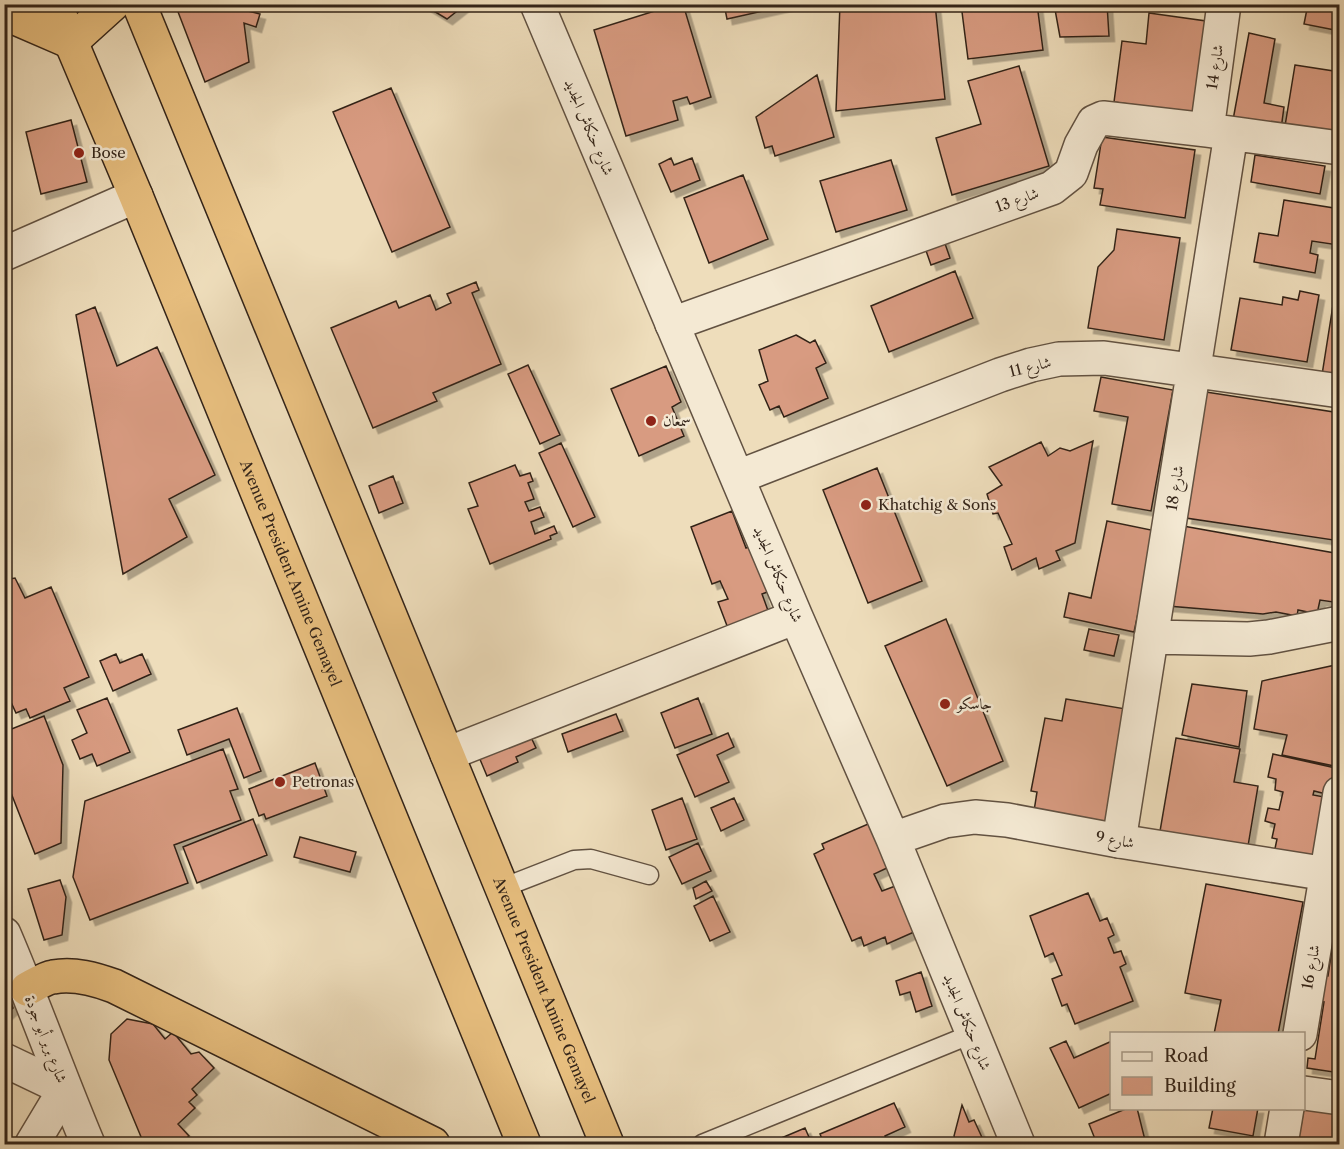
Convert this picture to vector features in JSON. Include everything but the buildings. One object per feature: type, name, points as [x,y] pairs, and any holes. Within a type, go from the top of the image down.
[{"type":"highway","name":"Avenue President Amine Gemayel","points":[[55,4],[136,196],[524,1144]]},
{"type":"highway","points":[[4,13],[71,42],[113,4]]},
{"type":"highway","name":"Avenue President Amine Gemayel","points":[[139,4],[607,1144]]},
{"type":"highway","points":[[27,989],[52,977],[63,976],[94,979],[114,986],[433,1144]]},
{"type":"street","name":"شارع حنكاش الجديد","points":[[537,4],[893,839],[1018,1144]]},
{"type":"street","name":"شارع 14","points":[[1219,132],[1224,4]]},
{"type":"street","name":"شارع 13","points":[[672,324],[1052,188],[1071,173],[1081,145],[1094,122],[1103,118],[1340,148]]},
{"type":"street","name":"شارع 18","points":[[1119,841],[1194,371],[1219,132]]},
{"type":"street","points":[[4,254],[136,196]]},
{"type":"street","name":"شارع 11","points":[[738,477],[1000,375],[1032,365],[1059,360],[1104,358],[1340,391]]},
{"type":"street","points":[[447,754],[796,616]]},
{"type":"street","points":[[1151,637],[1249,639],[1340,623]]},
{"type":"street","name":"شارع 16","points":[[1300,1032],[1333,875],[1340,793]]},
{"type":"street","name":"شارع 9","points":[[893,839],[945,821],[975,817],[1007,820],[1119,841],[1333,875]]},
{"type":"street","name":"شارع بربر أبو جودة","points":[[4,934],[88,1144]]},
{"type":"street","points":[[4,1060],[65,1089],[32,1144]]},
{"type":"street","points":[[1305,1093],[1340,1098]]},
{"type":"street","points":[[1281,1144],[1287,1110]]},
{"type":"lane","points":[[502,888],[582,859],[607,862],[649,876]]},
{"type":"lane","points":[[702,1144],[972,1034]]},
{"type":"place","name":"Bose","points":[[79,153]]},
{"type":"place","name":"سمعان","points":[[651,421]]},
{"type":"place","name":"Khatchig & Sons","points":[[866,505]]},
{"type":"place","name":"جاسكو","points":[[945,704]]},
{"type":"place","name":"Petronas","points":[[280,782]]}]
